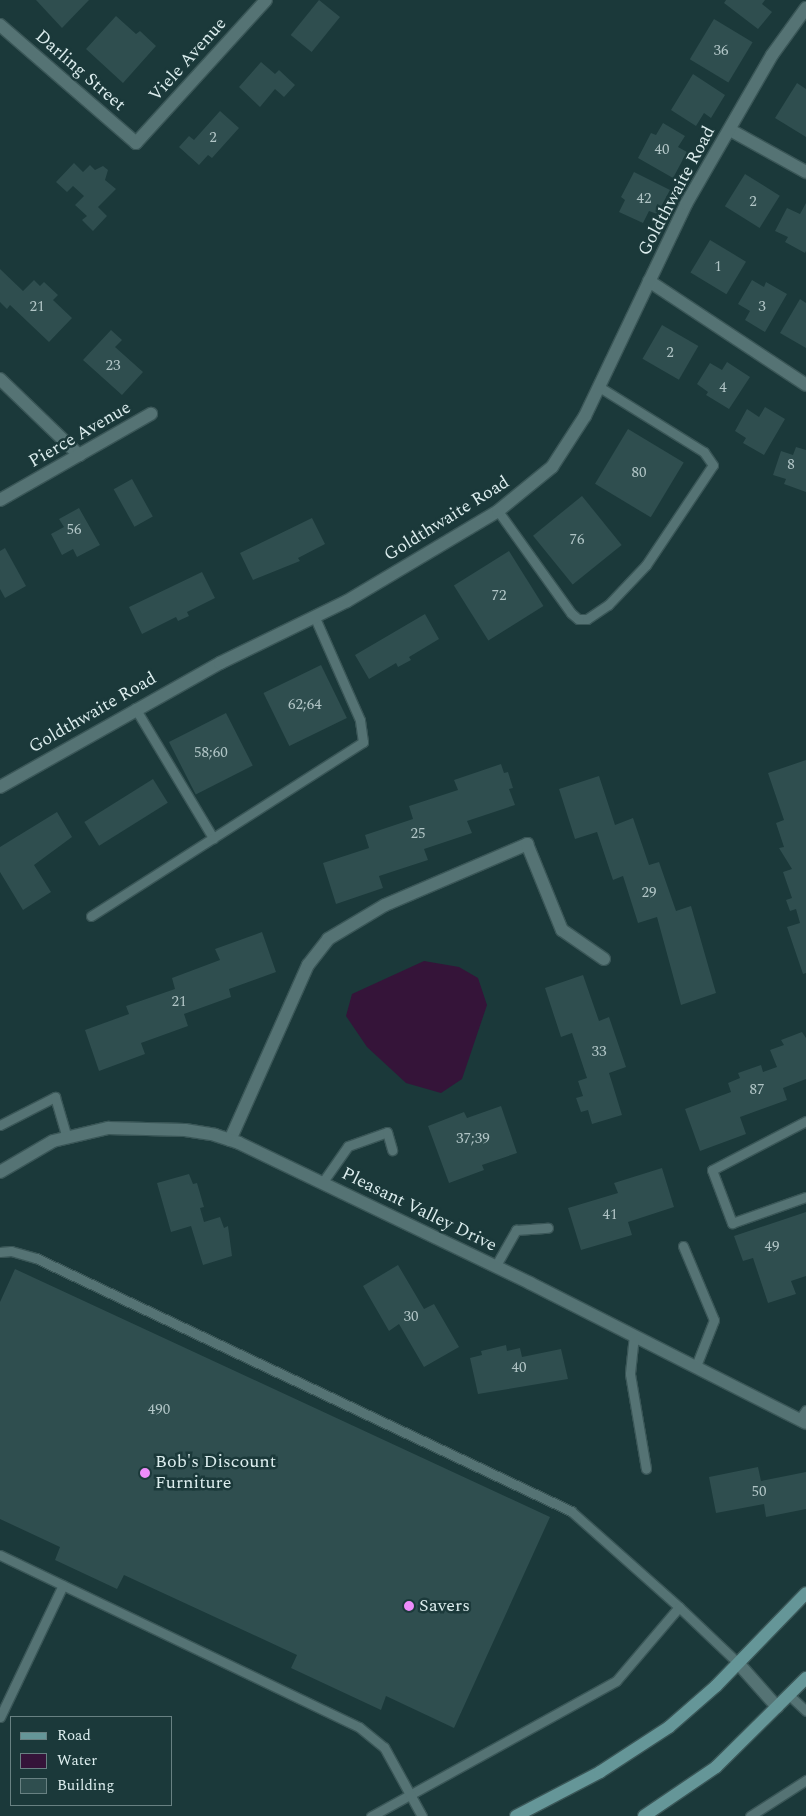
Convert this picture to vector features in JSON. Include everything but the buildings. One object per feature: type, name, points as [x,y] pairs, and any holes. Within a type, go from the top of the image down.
[{"type":"street","name":"Viele Avenue","points":[[136,144],[266,0]]},
{"type":"street","name":"Goldthwaite Road","points":[[0,787],[135,708],[315,618],[498,510],[552,467],[599,387],[686,204],[772,55],[806,8]]},
{"type":"street","name":"Darling Street","points":[[0,25],[136,144]]},
{"type":"street","points":[[730,130],[806,172]]},
{"type":"street","points":[[649,281],[806,385]]},
{"type":"street","points":[[0,379],[79,455]]},
{"type":"street","name":"Pierce Avenue","points":[[0,500],[151,414]]},
{"type":"street","points":[[230,1140],[284,1014],[308,965],[328,939],[385,905],[527,844],[562,930],[604,959]]},
{"type":"street","name":"Pleasant Valley Drive","points":[[0,1172],[27,1154],[67,1138],[108,1128],[185,1130],[230,1140],[495,1266],[804,1418]]},
{"type":"street","points":[[516,1816],[641,1748],[693,1706],[738,1663],[806,1592]]},
{"type":"street","points":[[738,1663],[777,1708]]},
{"type":"street","points":[[644,1816],[716,1767],[806,1678]]},
{"type":"lane","points":[[498,510],[578,619],[587,619],[608,605],[646,565],[713,465],[704,452],[599,387]]},
{"type":"lane","points":[[91,916],[363,742],[360,720],[315,618]]},
{"type":"lane","points":[[135,708],[213,838]]},
{"type":"lane","points":[[0,1125],[55,1097],[67,1138]]},
{"type":"lane","points":[[806,1121],[712,1170],[732,1222],[806,1197]]},
{"type":"lane","points":[[322,1183],[348,1146],[387,1132],[392,1150]]},
{"type":"lane","points":[[495,1266],[516,1230],[548,1228]]},
{"type":"lane","points":[[683,1246],[714,1320],[696,1366]]},
{"type":"lane","points":[[0,1252],[11,1251],[36,1258],[571,1511],[738,1663]]},
{"type":"lane","points":[[634,1335],[630,1374],[646,1469]]},
{"type":"lane","points":[[0,1555],[359,1727],[384,1747],[422,1816]]},
{"type":"lane","points":[[0,1717],[63,1585]]},
{"type":"lane","points":[[371,1816],[411,1796],[616,1681],[679,1608]]},
{"type":"lane","points":[[789,1696],[806,1712]]},
{"type":"lane","points":[[750,1816],[806,1780]]},
{"type":"water","points":[[424,961],[459,967],[478,978],[487,1005],[462,1079],[441,1093],[406,1083],[367,1047],[346,1016],[352,994]]},
{"type":"place","name":"Bob's Discount Furniture","points":[[145,1473]]},
{"type":"place","name":"Savers","points":[[409,1606]]}]
